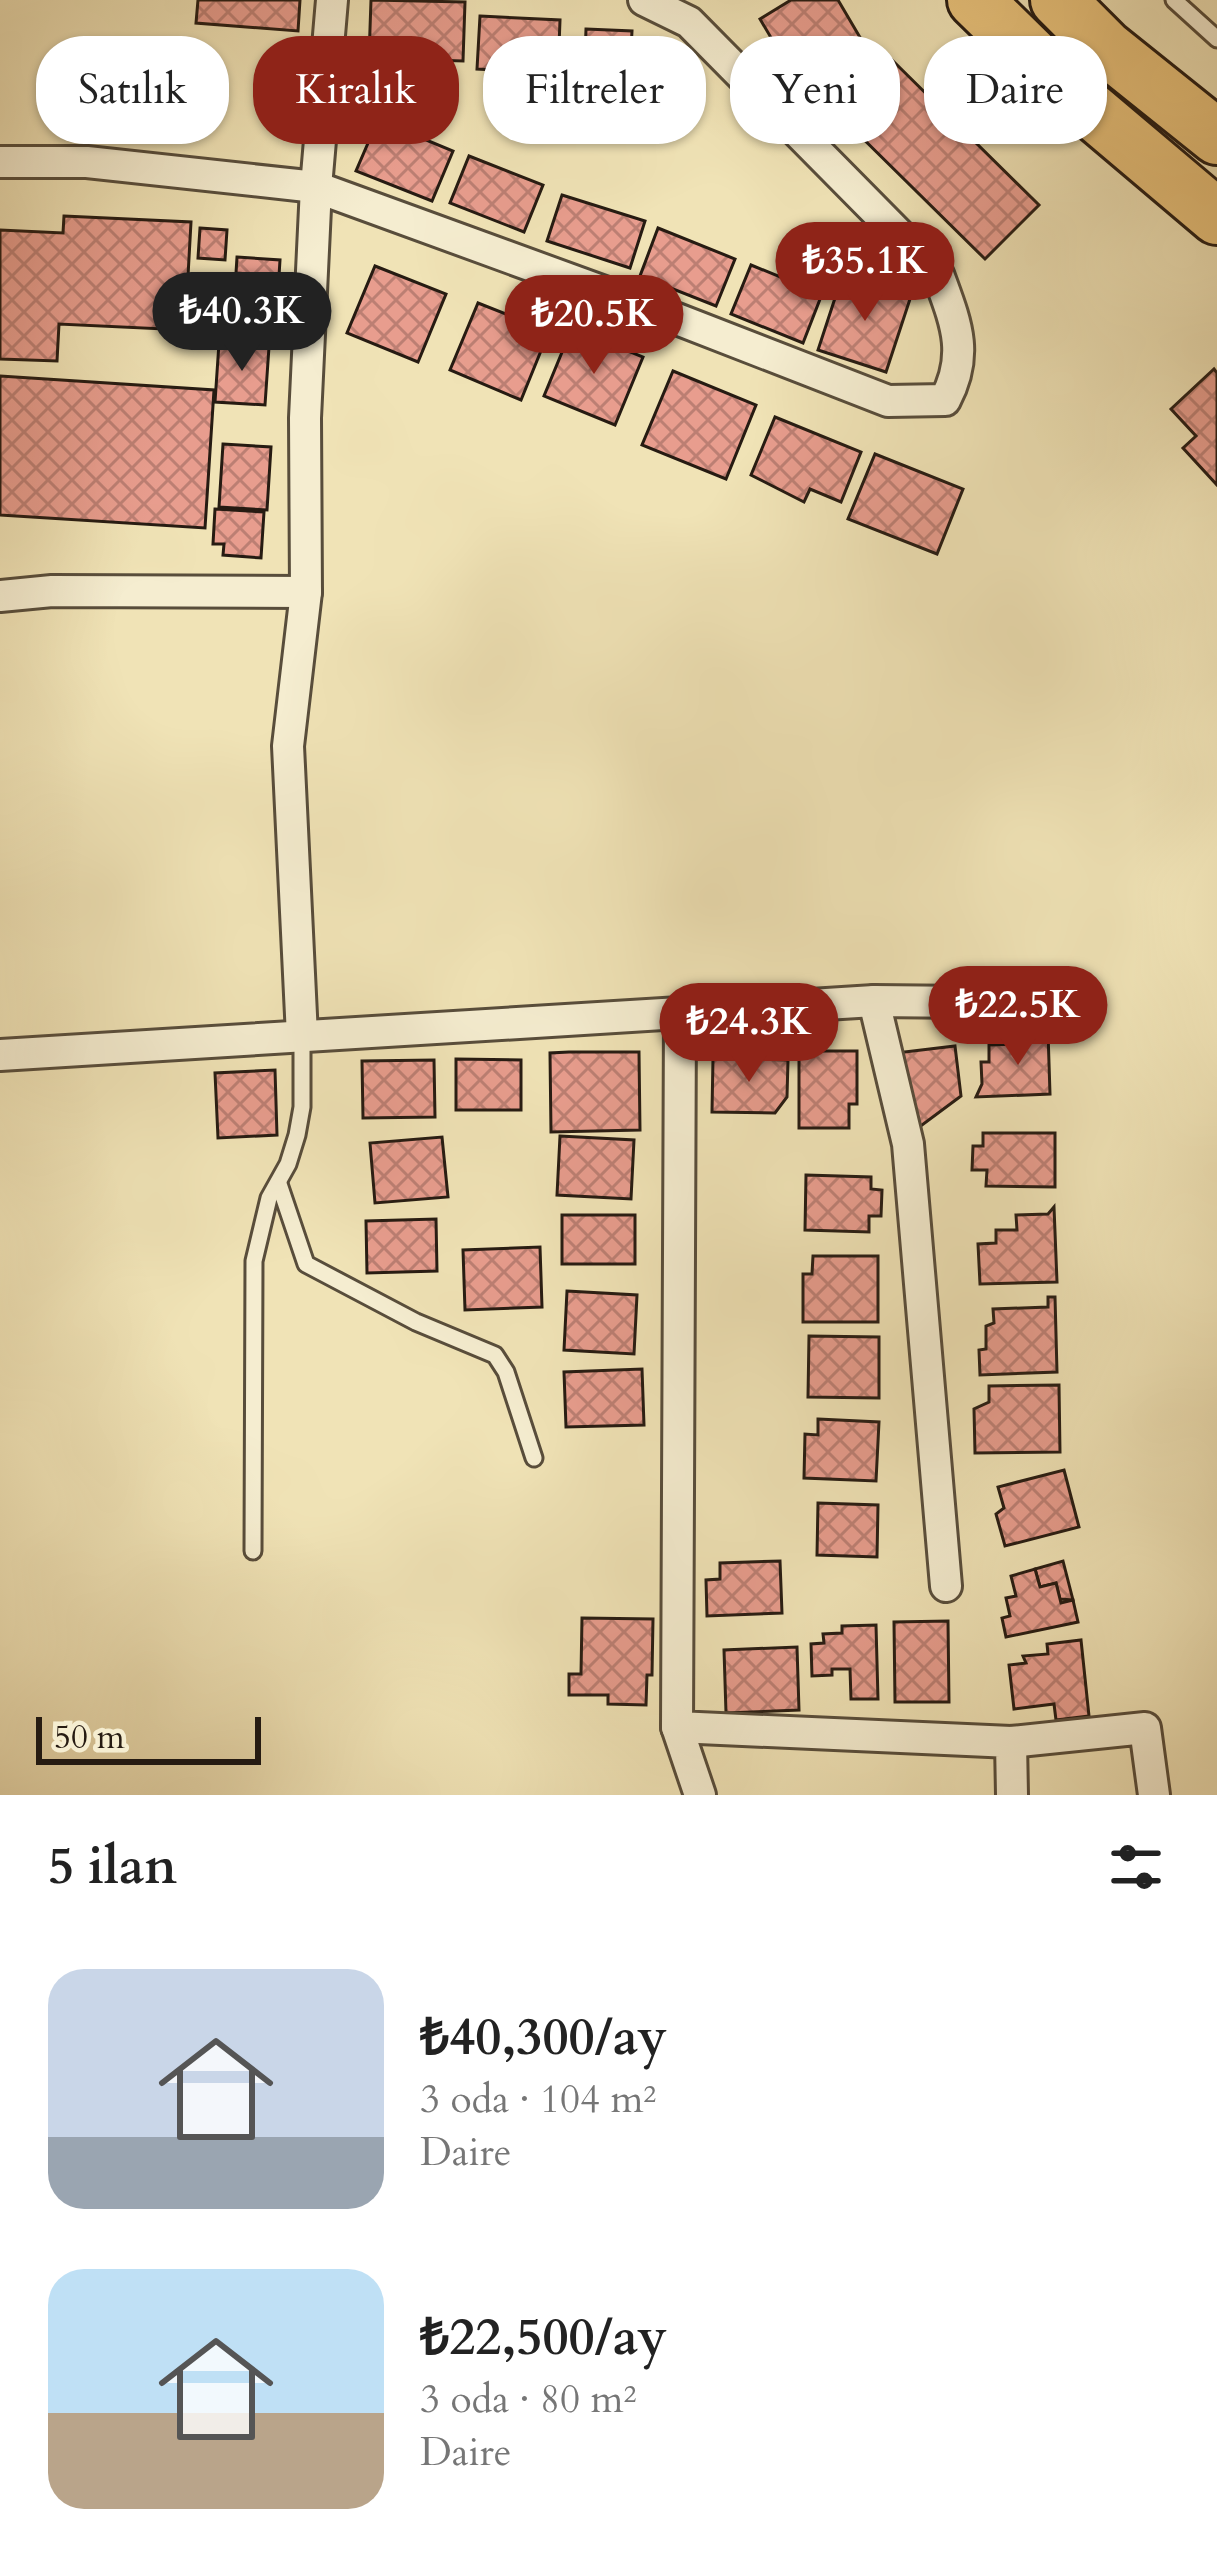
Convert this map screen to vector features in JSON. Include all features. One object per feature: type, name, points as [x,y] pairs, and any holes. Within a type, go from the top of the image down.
[{"type":"highway","points":[[975,0],[1067,90],[1217,217]]},
{"type":"highway","points":[[1058,0],[1106,48],[1217,137]]},
{"type":"street","points":[[302,1036],[288,746],[306,592],[305,418],[316,187],[332,0]]},
{"type":"street","points":[[0,162],[87,162],[316,187],[888,401],[945,400],[958,374],[957,327],[938,274],[689,22],[644,0]]},
{"type":"street","points":[[0,596],[52,591],[306,592]]},
{"type":"street","points":[[0,1054],[874,1001],[1072,1003]]},
{"type":"street","points":[[874,1001],[908,1144],[946,1586]]},
{"type":"street","points":[[680,1016],[677,1727],[700,1795]]},
{"type":"street","points":[[677,1727],[1011,1742],[1144,1728],[1154,1795]]},
{"type":"street","points":[[1011,1742],[1012,1795]]},
{"type":"lane","points":[[1174,0],[1217,39]]},
{"type":"lane","points":[[253,1551],[254,1261],[269,1198],[297,1135],[302,1036]]},
{"type":"lane","points":[[279,1184],[306,1264],[416,1322],[495,1355],[506,1372],[534,1457]]},
{"type":"building","points":[[198,0],[300,0],[298,31],[196,23]]},
{"type":"building","points":[[371,0],[465,2],[463,61],[459,61],[459,36],[370,36]]},
{"type":"building","points":[[791,0],[838,0],[859,36],[770,36],[760,19]]},
{"type":"building","points":[[480,16],[560,20],[559,36],[483,36],[483,69],[477,69]]},
{"type":"building","points":[[586,29],[632,31],[632,36],[586,36]]},
{"type":"building","points":[[900,68],[924,92],[924,144],[977,144],[1039,205],[985,259],[868,144],[900,144]]},
{"type":"building","points":[[368,144],[436,144],[453,151],[432,201],[356,171]]},
{"type":"building","points":[[469,156],[543,185],[524,232],[450,203]]},
{"type":"building","points":[[562,195],[645,221],[630,268],[547,241]]},
{"type":"building","points":[[64,216],[191,222],[185,330],[59,324],[57,361],[0,359],[0,230],[63,233]]},
{"type":"building","points":[[200,228],[227,230],[225,260],[198,258]]},
{"type":"building","points":[[658,228],[735,259],[716,306],[640,276]]},
{"type":"building","points":[[237,257],[280,260],[279,276],[236,273]]},
{"type":"building","points":[[751,265],[822,294],[803,343],[731,314]]},
{"type":"building","points":[[375,266],[446,294],[418,362],[347,333]]},
{"type":"building","points":[[848,276],[911,296],[886,372],[818,350],[837,292],[842,293]]},
{"type":"building","points":[[234,277],[277,280],[277,293],[234,290]]},
{"type":"building","points":[[231,292],[277,295],[277,309],[230,306]]},
{"type":"building","points":[[478,303],[549,331],[521,400],[450,370]]},
{"type":"building","points":[[228,309],[272,312],[269,342],[226,339]]},
{"type":"building","points":[[572,328],[643,357],[615,425],[544,396]]},
{"type":"building","points":[[219,343],[269,347],[265,405],[215,402]]},
{"type":"building","points":[[1214,369],[1217,485],[1183,448],[1196,436],[1171,409]]},
{"type":"building","points":[[673,371],[756,405],[726,479],[642,445]]},
{"type":"building","points":[[0,376],[214,390],[205,528],[0,515]]},
{"type":"building","points":[[775,417],[861,452],[841,502],[810,489],[804,502],[751,475]]},
{"type":"building","points":[[223,444],[271,447],[267,510],[219,507]]},
{"type":"building","points":[[875,454],[963,489],[937,554],[848,519]]},
{"type":"building","points":[[215,509],[264,512],[261,558],[223,555],[224,544],[213,544]]},
{"type":"building","points":[[1048,1032],[1050,1094],[976,1097],[982,1084],[981,1062],[989,1062],[989,1045],[1016,1044],[1015,1034]]},
{"type":"building","points":[[955,1046],[961,1096],[914,1131],[896,1053]]},
{"type":"building","points":[[799,1051],[857,1051],[857,1104],[849,1104],[849,1128],[799,1128]]},
{"type":"building","points":[[639,1052],[640,1130],[551,1132],[550,1053]]},
{"type":"building","points":[[713,1058],[788,1060],[787,1097],[775,1113],[712,1112]]},
{"type":"building","points":[[456,1059],[521,1060],[521,1110],[456,1110]]},
{"type":"building","points":[[434,1060],[435,1117],[363,1118],[362,1061]]},
{"type":"building","points":[[275,1070],[277,1135],[218,1138],[215,1073]]},
{"type":"building","points":[[983,1133],[1055,1133],[1055,1187],[986,1186],[987,1170],[972,1170],[973,1146],[983,1146]]},
{"type":"building","points":[[560,1136],[634,1140],[631,1199],[557,1195]]},
{"type":"building","points":[[442,1137],[448,1197],[375,1203],[370,1143]]},
{"type":"building","points":[[806,1175],[871,1177],[871,1189],[882,1190],[881,1216],[869,1216],[869,1232],[805,1230]]},
{"type":"building","points":[[1054,1207],[1057,1282],[980,1284],[978,1244],[996,1243],[996,1230],[1017,1230],[1016,1215],[1048,1214]]},
{"type":"building","points":[[562,1215],[635,1215],[635,1264],[562,1264]]},
{"type":"building","points":[[436,1219],[437,1271],[367,1273],[366,1221]]},
{"type":"building","points":[[540,1247],[542,1307],[465,1310],[463,1250]]},
{"type":"building","points":[[813,1256],[878,1256],[878,1322],[803,1322],[803,1274],[812,1274]]},
{"type":"building","points":[[567,1291],[637,1295],[634,1354],[564,1350]]},
{"type":"building","points":[[1048,1297],[1055,1297],[1057,1372],[980,1375],[979,1350],[986,1349],[986,1326],[994,1323],[993,1309],[1048,1307]]},
{"type":"building","points":[[809,1336],[879,1337],[879,1398],[808,1397]]},
{"type":"building","points":[[642,1369],[644,1425],[566,1427],[564,1372]]},
{"type":"building","points":[[1059,1385],[1060,1452],[975,1453],[974,1409],[989,1402],[989,1386]]},
{"type":"building","points":[[818,1419],[879,1422],[876,1481],[804,1478],[805,1434],[818,1435]]},
{"type":"building","points":[[1064,1470],[1079,1527],[1005,1546],[996,1514],[1004,1508],[998,1487]]},
{"type":"building","points":[[818,1503],[878,1505],[877,1557],[817,1555]]},
{"type":"building","points":[[780,1561],[782,1613],[707,1616],[706,1580],[720,1579],[720,1563]]},
{"type":"building","points":[[1063,1561],[1073,1600],[1060,1599],[1056,1583],[1040,1587],[1035,1569]]},
{"type":"building","points":[[1035,1569],[1040,1587],[1056,1583],[1061,1603],[1073,1600],[1078,1622],[1006,1637],[1002,1618],[1010,1616],[1006,1598],[1016,1596],[1011,1576]]},
{"type":"building","points":[[582,1618],[653,1619],[646,1705],[608,1704],[608,1695],[569,1695],[569,1674],[581,1674]]},
{"type":"building","points":[[948,1621],[949,1702],[895,1702],[894,1622]]},
{"type":"building","points":[[876,1625],[878,1699],[851,1699],[850,1669],[812,1676],[811,1644],[824,1643],[823,1634],[842,1633],[842,1626]]},
{"type":"building","points":[[1081,1640],[1089,1716],[1056,1720],[1054,1704],[1014,1709],[1009,1665],[1026,1663],[1023,1656],[1048,1654],[1047,1644]]},
{"type":"building","points":[[797,1647],[799,1710],[726,1713],[724,1650]]}]
